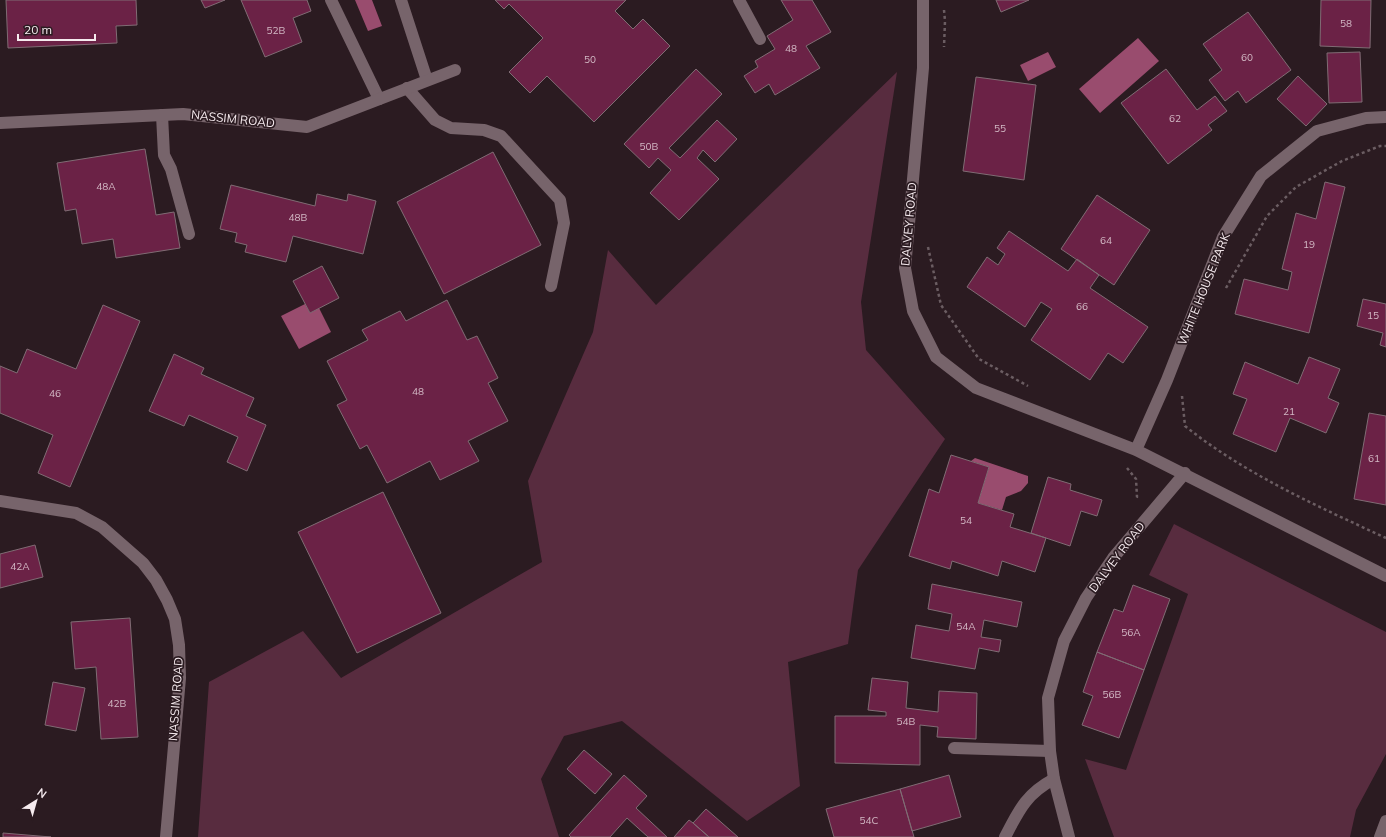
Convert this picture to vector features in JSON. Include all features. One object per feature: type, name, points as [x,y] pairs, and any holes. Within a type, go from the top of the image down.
[{"type":"street","points":[[331,0],[379,99]]},
{"type":"street","points":[[401,0],[427,80]]},
{"type":"street","points":[[739,0],[760,39]]},
{"type":"street","name":"DALVEY ROAD","points":[[923,0],[923,68],[905,268],[913,310],[936,357],[976,388],[1136,450],[1185,473],[1386,576]]},
{"type":"street","name":"NASSIM ROAD","points":[[0,123],[183,114],[307,126],[455,70]]},
{"type":"street","points":[[408,88],[436,120],[451,128],[484,130],[501,136],[560,200],[564,223],[551,286]]},
{"type":"street","points":[[162,115],[164,155],[171,169],[189,234]]},
{"type":"street","name":"WHITE HOUSE PARK","points":[[1136,450],[1167,380],[1223,237],[1261,176],[1317,131],[1366,118],[1386,116]]},
{"type":"street","name":"DALVEY ROAD","points":[[1069,837],[1054,779],[1050,751],[1048,698],[1064,641],[1086,598],[1113,558],[1185,473]]},
{"type":"street","name":"NASSIM ROAD","points":[[0,501],[76,513],[102,527],[143,563],[156,580],[167,600],[175,619],[179,645],[180,678],[166,837]]},
{"type":"street","points":[[954,748],[1050,751]]},
{"type":"street","points":[[1005,837],[1023,803],[1031,793],[1054,779]]},
{"type":"street","points":[[1380,837],[1386,821]]},
{"type":"path","points":[[944,7],[946,21],[944,50]]},
{"type":"path","points":[[1222,294],[1267,216],[1296,187],[1342,161],[1380,146],[1386,146]]},
{"type":"path","points":[[928,242],[928,249],[941,305],[979,359],[1035,389]]},
{"type":"path","points":[[1182,395],[1185,426],[1214,449],[1313,504],[1386,538]]},
{"type":"path","points":[[1121,465],[1127,468],[1136,479],[1137,497],[1134,502]]},
{"type":"shaded area","points":[[355,0],[372,0],[382,26],[368,31]]},
{"type":"shaded area","points":[[1138,38],[1159,61],[1100,113],[1079,89]]},
{"type":"shaded area","points":[[1048,52],[1056,67],[1028,81],[1020,65]]},
{"type":"shaded area","points":[[897,72],[861,302],[866,350],[945,439],[858,570],[848,644],[788,662],[800,786],[747,821],[622,721],[564,736],[541,779],[559,837],[198,837],[209,682],[303,631],[341,678],[542,562],[528,481],[593,332],[608,250],[656,305]]},
{"type":"shaded area","points":[[305,304],[310,313],[319,308],[331,332],[299,349],[281,316]]},
{"type":"shaded area","points":[[975,458],[1028,476],[1028,483],[1021,491],[1006,497],[1002,510],[978,503],[989,467],[971,461]]},
{"type":"shaded area","points":[[1174,524],[1386,632],[1386,754],[1356,810],[1350,837],[1114,837],[1085,759],[1126,770],[1188,594],[1149,575]]},
{"type":"building","points":[[6,0],[136,0],[137,25],[116,26],[117,43],[8,48]]},
{"type":"building","points":[[201,0],[225,0],[205,8]]},
{"type":"building","points":[[241,0],[307,0],[311,11],[293,18],[302,42],[265,57]]},
{"type":"building","points":[[495,0],[626,0],[615,11],[633,29],[643,19],[670,46],[594,122],[547,76],[530,93],[509,72],[543,38],[509,4],[504,9]]},
{"type":"building","points":[[781,0],[812,0],[831,32],[806,46],[820,68],[775,95],[769,84],[755,93],[744,76],[758,67],[755,61],[775,49],[767,36],[793,20]]},
{"type":"building","points":[[996,0],[1029,0],[1001,12]]},
{"type":"building","points":[[1321,0],[1371,0],[1370,48],[1320,46]]},
{"type":"building","points":[[1248,12],[1291,70],[1246,103],[1238,91],[1225,101],[1209,80],[1222,70],[1203,44]]},
{"type":"building","points":[[1360,52],[1362,102],[1329,103],[1327,53]]},
{"type":"building","points":[[696,69],[722,94],[669,148],[680,158],[717,120],[737,139],[715,162],[703,150],[697,158],[719,179],[679,220],[650,193],[671,170],[658,158],[649,168],[624,144]]},
{"type":"building","points":[[1166,69],[1197,110],[1215,96],[1227,111],[1208,125],[1212,130],[1168,164],[1121,103]]},
{"type":"building","points":[[1298,76],[1327,104],[1306,126],[1277,99]]},
{"type":"building","points":[[976,77],[1036,85],[1024,180],[963,171]]},
{"type":"building","points":[[145,149],[156,215],[174,212],[180,248],[116,258],[113,239],[82,244],[76,209],[65,211],[57,163]]},
{"type":"building","points":[[493,152],[541,245],[444,294],[397,202]]},
{"type":"building","points":[[1325,182],[1345,187],[1309,333],[1235,314],[1244,279],[1288,290],[1292,272],[1282,269],[1296,213],[1316,219]]},
{"type":"building","points":[[231,185],[315,206],[317,194],[347,201],[348,194],[376,201],[363,254],[293,236],[286,262],[245,252],[247,245],[235,242],[237,233],[220,229]]},
{"type":"building","points":[[1097,195],[1150,230],[1114,285],[1061,249]]},
{"type":"building","points":[[1009,231],[1068,271],[1077,259],[1099,275],[1090,288],[1148,327],[1123,363],[1108,353],[1090,380],[1031,340],[1052,309],[1041,302],[1025,327],[967,287],[987,257],[998,265],[1005,254],[997,248]]},
{"type":"building","points":[[322,266],[339,298],[310,313],[293,281]]},
{"type":"building","points":[[1363,299],[1386,304],[1386,347],[1380,345],[1383,333],[1357,326]]},
{"type":"building","points":[[447,300],[467,340],[477,336],[498,378],[488,383],[508,421],[468,441],[479,461],[440,480],[430,461],[387,483],[367,445],[360,449],[337,405],[347,400],[327,361],[368,340],[362,330],[400,311],[406,321]]},
{"type":"building","points":[[103,305],[140,321],[70,487],[38,473],[53,435],[0,413],[0,366],[17,373],[27,349],[76,369]]},
{"type":"building","points":[[174,354],[204,368],[201,374],[254,398],[246,416],[266,425],[247,471],[227,462],[238,437],[189,415],[184,426],[149,411]]},
{"type":"building","points":[[1309,357],[1340,369],[1328,398],[1339,403],[1326,433],[1290,418],[1276,452],[1233,434],[1247,399],[1233,394],[1245,362],[1298,384]]},
{"type":"building","points":[[1369,413],[1386,416],[1386,505],[1354,499]]},
{"type":"building","points":[[951,455],[989,467],[978,503],[1014,514],[1010,527],[1046,538],[1035,572],[1002,561],[998,576],[952,561],[950,569],[909,556],[929,489],[939,493]]},
{"type":"building","points":[[1048,477],[1071,484],[1070,490],[1102,500],[1097,516],[1081,511],[1070,546],[1031,533]]},
{"type":"building","points":[[383,492],[441,613],[357,653],[298,532]]},
{"type":"building","points":[[35,545],[43,577],[0,588],[0,554]]},
{"type":"building","points":[[932,584],[1022,602],[1017,627],[984,620],[981,637],[1001,640],[999,652],[979,648],[975,669],[911,658],[916,625],[949,631],[952,614],[928,609]]},
{"type":"building","points":[[1133,585],[1170,599],[1144,670],[1097,652],[1114,609],[1123,612]]},
{"type":"building","points":[[130,618],[138,737],[101,739],[96,667],[75,669],[71,622]]},
{"type":"building","points":[[1097,652],[1144,670],[1119,738],[1082,725],[1093,696],[1083,692]]},
{"type":"building","points":[[872,678],[908,682],[906,708],[938,712],[939,691],[977,693],[976,739],[937,737],[938,727],[920,725],[920,765],[835,763],[835,716],[886,716],[886,712],[868,710]]},
{"type":"building","points":[[53,682],[85,688],[76,731],[45,725]]},
{"type":"building","points":[[584,750],[612,774],[595,794],[567,769]]},
{"type":"building","points":[[624,775],[647,796],[636,808],[667,837],[648,837],[627,818],[610,837],[571,837],[569,835]]},
{"type":"building","points":[[949,775],[961,817],[912,831],[900,789]]},
{"type":"building","points":[[900,789],[914,837],[834,837],[826,809]]},
{"type":"building","points":[[706,809],[738,837],[709,837],[693,823]]},
{"type":"building","points":[[689,820],[693,823],[709,837],[674,837]]},
{"type":"building","points":[[3,833],[51,837],[3,837]]}]
